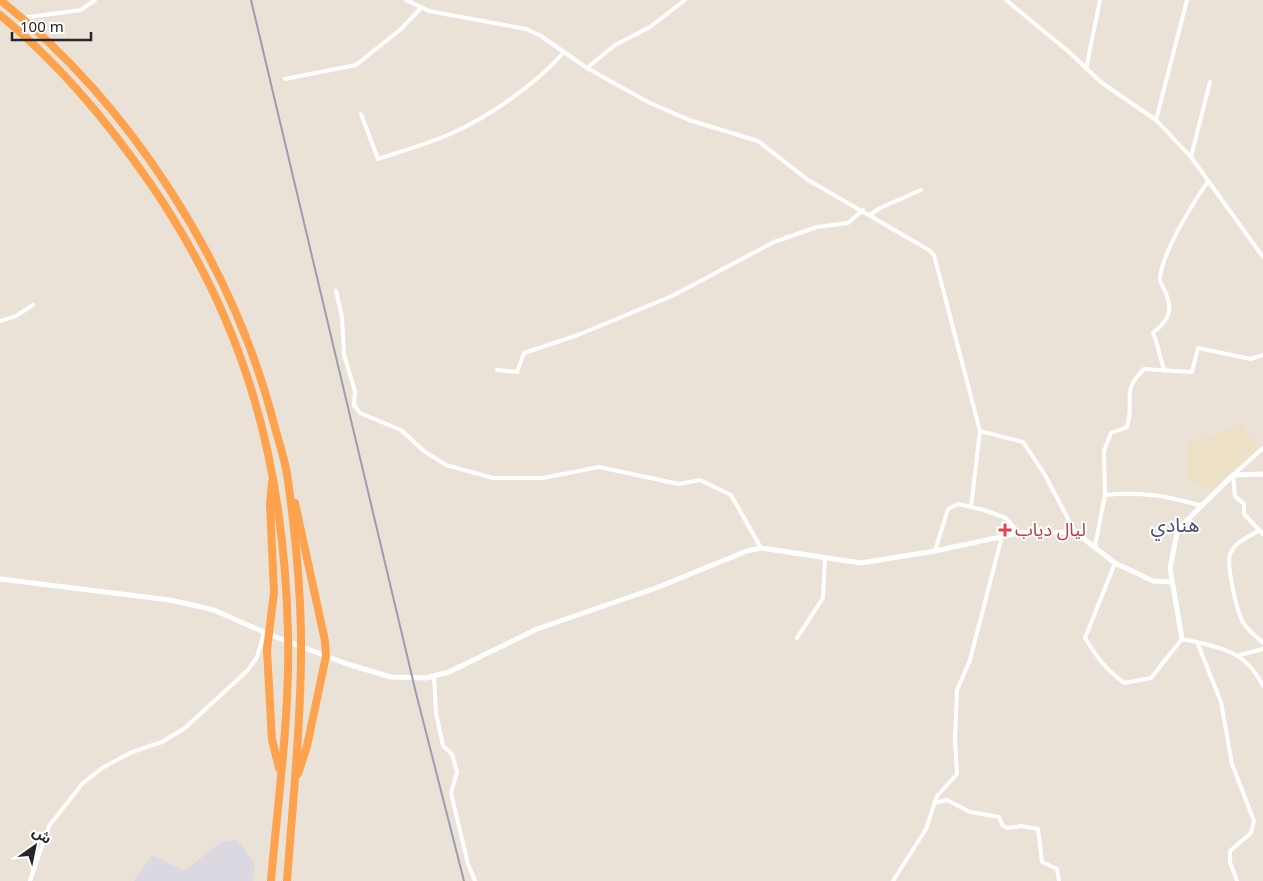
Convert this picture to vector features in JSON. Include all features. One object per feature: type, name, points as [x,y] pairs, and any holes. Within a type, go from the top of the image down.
[{"type":"highway","points":[[0,0],[22,18],[76,70],[142,150],[196,232],[238,319],[263,382],[288,478],[324,634],[326,656],[307,746],[294,783]]},
{"type":"highway","points":[[0,16],[62,74],[124,148],[190,244],[228,321],[250,384],[266,436],[274,478],[285,568],[288,633],[281,771],[271,881]]},
{"type":"highway","points":[[274,478],[270,497],[274,599],[266,633],[272,740],[281,771]]},
{"type":"highway","points":[[288,478],[297,562],[301,634],[288,881]]},
{"type":"street","points":[[22,18],[81,10],[95,0]]},
{"type":"street","points":[[406,0],[420,9],[526,29],[541,36],[587,68],[648,102],[680,116],[758,141],[808,180],[916,241],[934,255],[980,431],[971,507]]},
{"type":"street","points":[[587,68],[615,45],[650,27],[685,0]]},
{"type":"street","points":[[1006,0],[1069,52],[1102,83],[1156,120],[1191,157],[1263,257]]},
{"type":"street","points":[[1086,68],[1100,0]]},
{"type":"street","points":[[1156,120],[1187,0]]},
{"type":"street","points":[[285,79],[356,65],[401,29],[420,9]]},
{"type":"street","points":[[361,114],[378,159],[449,135],[471,124],[516,95],[564,52]]},
{"type":"street","points":[[1191,157],[1210,82]]},
{"type":"street","points":[[1165,371],[1159,358],[1157,342],[1153,333],[1162,326],[1170,314],[1170,307],[1159,279],[1168,250],[1191,206],[1208,181]]},
{"type":"street","points":[[870,215],[880,208],[921,190]]},
{"type":"street","points":[[497,370],[517,372],[524,353],[578,335],[672,296],[774,242],[826,225],[848,223],[862,210]]},
{"type":"street","points":[[336,291],[342,317],[344,355],[355,391],[354,405],[360,413],[401,430],[424,451],[446,465],[493,478],[543,478],[599,467],[637,477],[680,484],[700,480],[731,495],[761,548]]},
{"type":"street","points":[[0,321],[16,316],[34,305]]},
{"type":"street","points":[[1095,546],[1105,495],[1104,451],[1111,433],[1127,427],[1130,418],[1129,391],[1133,381],[1144,369],[1192,372],[1198,348],[1251,359],[1263,355]]},
{"type":"street","points":[[980,431],[1023,442],[1045,475],[1075,532],[1115,563],[1153,581],[1172,582]]},
{"type":"street","points":[[1115,563],[1095,608],[1085,638],[1100,663],[1124,683],[1151,678],[1182,639],[1170,568],[1178,529],[1232,475],[1263,448]]},
{"type":"street","points":[[1232,475],[1263,474]]},
{"type":"street","points":[[1232,475],[1235,496],[1244,504],[1244,514],[1258,531],[1263,534]]},
{"type":"street","points":[[1105,495],[1123,493],[1158,494],[1202,506]]},
{"type":"street","points":[[935,551],[948,509],[958,504],[1006,518],[1018,533]]},
{"type":"street","points":[[1258,531],[1240,541],[1230,553],[1228,569],[1244,623],[1263,643]]},
{"type":"street","points":[[0,580],[170,600],[214,610],[266,633],[326,656],[391,677],[426,678],[449,672],[537,629],[656,588],[747,551],[761,548],[861,563],[935,551],[1018,533],[1075,532]]},
{"type":"street","points":[[893,881],[926,829],[937,796],[957,774],[955,739],[957,690],[970,660],[1002,536]]},
{"type":"street","points":[[797,638],[823,598],[825,558]]},
{"type":"street","points":[[30,881],[49,826],[82,784],[102,768],[132,752],[162,742],[185,728],[248,670],[257,657],[266,633]]},
{"type":"street","points":[[1182,639],[1214,645],[1240,655],[1263,686]]},
{"type":"street","points":[[1197,642],[1221,702],[1232,764],[1254,821],[1251,833],[1230,851],[1230,862],[1238,881]]},
{"type":"street","points":[[1240,655],[1263,649]]},
{"type":"street","points":[[434,676],[436,713],[443,746],[452,754],[457,772],[451,793],[468,864],[475,881]]},
{"type":"street","points":[[934,803],[947,800],[970,812],[999,817],[1003,826],[1008,828],[1021,826],[1038,829],[1042,862],[1058,869],[1059,881]]},
{"type":"shaded area","points":[[1240,424],[1258,449],[1210,490],[1187,479],[1188,442],[1204,439]]},
{"type":"shaded area","points":[[237,840],[255,864],[253,881],[134,881],[152,855],[184,871],[220,843]]},
{"type":"railway","points":[[251,0],[416,693],[464,881]]},
{"type":"place","name":"ليال دياب","points":[[1005,530]]},
{"type":"district","name":"هنادي","points":[[1175,525]]}]
